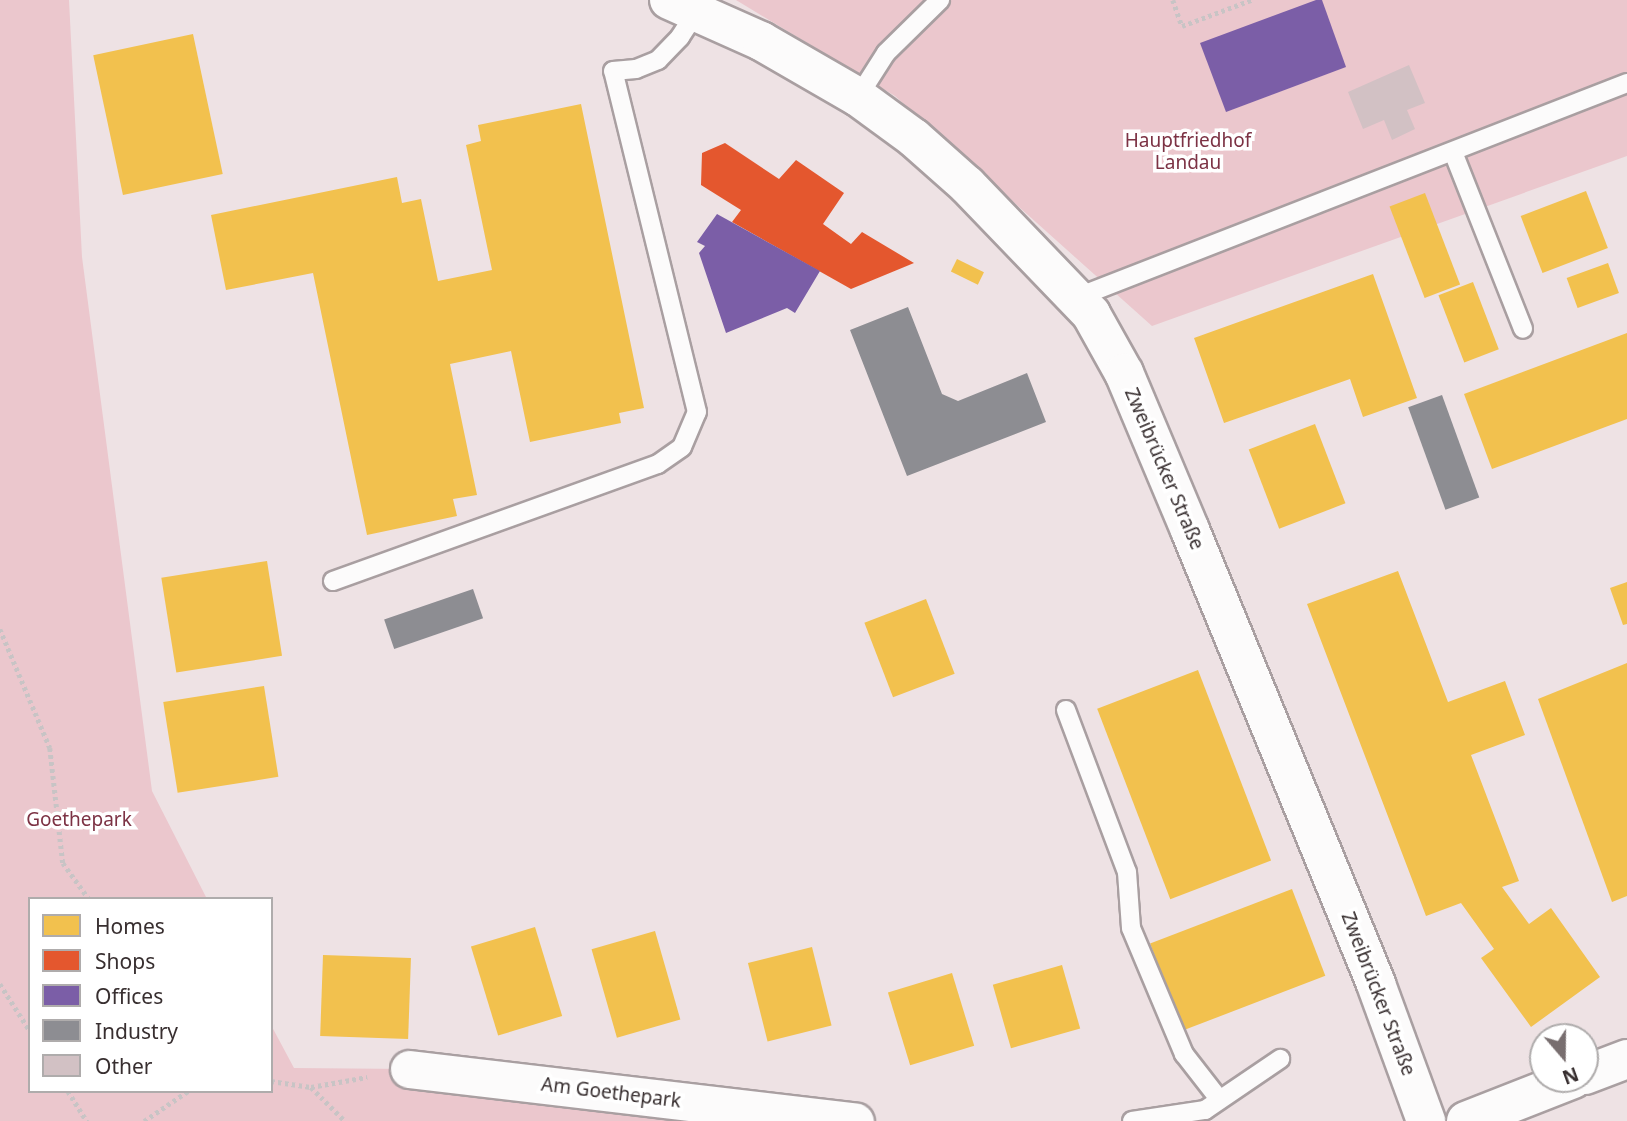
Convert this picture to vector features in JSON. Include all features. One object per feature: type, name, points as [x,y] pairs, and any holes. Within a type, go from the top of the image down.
[{"type":"street","name":"Zweibrücker Straße","points":[[683,6],[761,41],[858,97],[914,138],[967,185],[1078,297],[1102,331],[1129,385],[1376,984],[1426,1121]]},
{"type":"street","points":[[1599,1070],[1627,1059]]},
{"type":"street","name":"Am Goethepark","points":[[409,1069],[855,1121]]},
{"type":"street","points":[[1466,1121],[1537,1093]]},
{"type":"lane","points":[[858,97],[886,53],[940,0]]},
{"type":"lane","points":[[333,581],[658,464],[682,447],[697,412],[613,71],[636,69],[658,60],[680,37],[683,6]]},
{"type":"lane","points":[[1078,297],[1627,83]]},
{"type":"lane","points":[[1453,152],[1522,329]]},
{"type":"lane","points":[[1066,710],[1128,872],[1131,928],[1184,1054],[1219,1099]]},
{"type":"lane","points":[[1132,1121],[1205,1110],[1280,1059]]},
{"type":"path","points":[[1173,0],[1182,26],[1251,0]]},
{"type":"path","points":[[0,629],[50,748],[63,863],[88,897]]},
{"type":"path","points":[[0,984],[28,1028]]},
{"type":"path","points":[[273,1081],[311,1087],[409,1069]]},
{"type":"path","points":[[311,1087],[345,1121]]},
{"type":"path","points":[[69,1093],[87,1121]]},
{"type":"path","points":[[144,1121],[185,1093]]},
{"type":"green space","name":"Goethepark","points":[[0,0],[69,0],[82,257],[152,791],[206,897],[28,897],[28,1093],[273,1093],[273,1029],[294,1068],[409,1069],[830,1121],[0,1121]]},
{"type":"green space","name":"Hauptfriedhof Landau","points":[[736,0],[1627,0],[1627,156],[1152,326],[895,96]]},
{"type":"building: Homes","points":[[193,34],[223,174],[123,195],[93,55]]},
{"type":"building: Homes","points":[[581,104],[644,408],[619,413],[621,423],[530,442],[511,351],[450,364],[477,495],[453,499],[457,516],[367,535],[313,273],[226,290],[211,215],[397,177],[402,203],[421,199],[438,281],[492,270],[466,145],[481,141],[478,125]]},
{"type":"building: Homes","points":[[1586,191],[1608,248],[1543,273],[1521,216]]},
{"type":"building: Homes","points":[[1425,193],[1460,284],[1425,298],[1390,207]]},
{"type":"building: Homes","points":[[957,259],[984,272],[978,285],[951,272]]},
{"type":"building: Homes","points":[[1608,263],[1619,293],[1578,308],[1567,278]]},
{"type":"building: Homes","points":[[1373,274],[1417,398],[1363,417],[1350,379],[1224,423],[1194,338]]},
{"type":"building: Homes","points":[[1473,282],[1499,349],[1464,362],[1438,295]]},
{"type":"building: Homes","points":[[1627,333],[1627,419],[1492,469],[1464,394]]},
{"type":"building: Homes","points":[[1315,424],[1345,503],[1279,529],[1249,449]]},
{"type":"building: Homes","points":[[267,561],[282,656],[176,673],[161,578]]},
{"type":"building: Homes","points":[[1398,571],[1448,702],[1505,681],[1525,735],[1471,755],[1519,881],[1502,887],[1529,924],[1551,908],[1600,977],[1537,1023],[1529,1024],[1481,958],[1494,949],[1461,903],[1426,916],[1307,604]]},
{"type":"building: Homes","points":[[1627,582],[1627,624],[1623,625],[1610,588]]},
{"type":"building: Homes","points":[[926,599],[955,674],[893,697],[864,623]]},
{"type":"building: Homes","points":[[1627,663],[1627,896],[1612,902],[1538,699]]},
{"type":"building: Homes","points":[[1198,670],[1271,860],[1170,899],[1097,709]]},
{"type":"building: Homes","points":[[264,686],[278,777],[178,793],[163,702]]},
{"type":"building: Homes","points":[[1292,889],[1325,976],[1183,1030],[1150,943]]},
{"type":"building: Homes","points":[[535,927],[562,1016],[498,1036],[471,947]]},
{"type":"building: Homes","points":[[655,931],[680,1019],[617,1038],[592,949]]},
{"type":"building: Homes","points":[[812,947],[832,1026],[768,1042],[748,963]]},
{"type":"building: Homes","points":[[323,955],[411,958],[408,1039],[320,1036]]},
{"type":"building: Homes","points":[[1062,965],[1080,1028],[1011,1048],[993,985]]},
{"type":"building: Homes","points":[[952,973],[974,1046],[910,1065],[888,993]]},
{"type":"building: Shops","points":[[725,143],[779,179],[796,160],[844,193],[823,224],[851,244],[862,232],[914,263],[851,289],[732,222],[741,210],[701,185],[702,153]]},
{"type":"building: Offices","points":[[1322,0],[1346,67],[1226,112],[1200,43]]},
{"type":"building: Offices","points":[[717,214],[820,271],[795,313],[787,308],[726,333],[699,253],[705,246],[697,242]]},
{"type":"building: Industry","points":[[908,307],[942,394],[958,401],[1027,373],[1046,422],[907,476],[850,330]]},
{"type":"building: Industry","points":[[1442,395],[1479,497],[1445,510],[1408,407]]},
{"type":"building: Industry","points":[[473,589],[483,618],[394,649],[384,620]]},
{"type":"building: Other","points":[[1409,65],[1425,103],[1407,110],[1415,129],[1392,140],[1384,120],[1363,129],[1348,92]]}]
